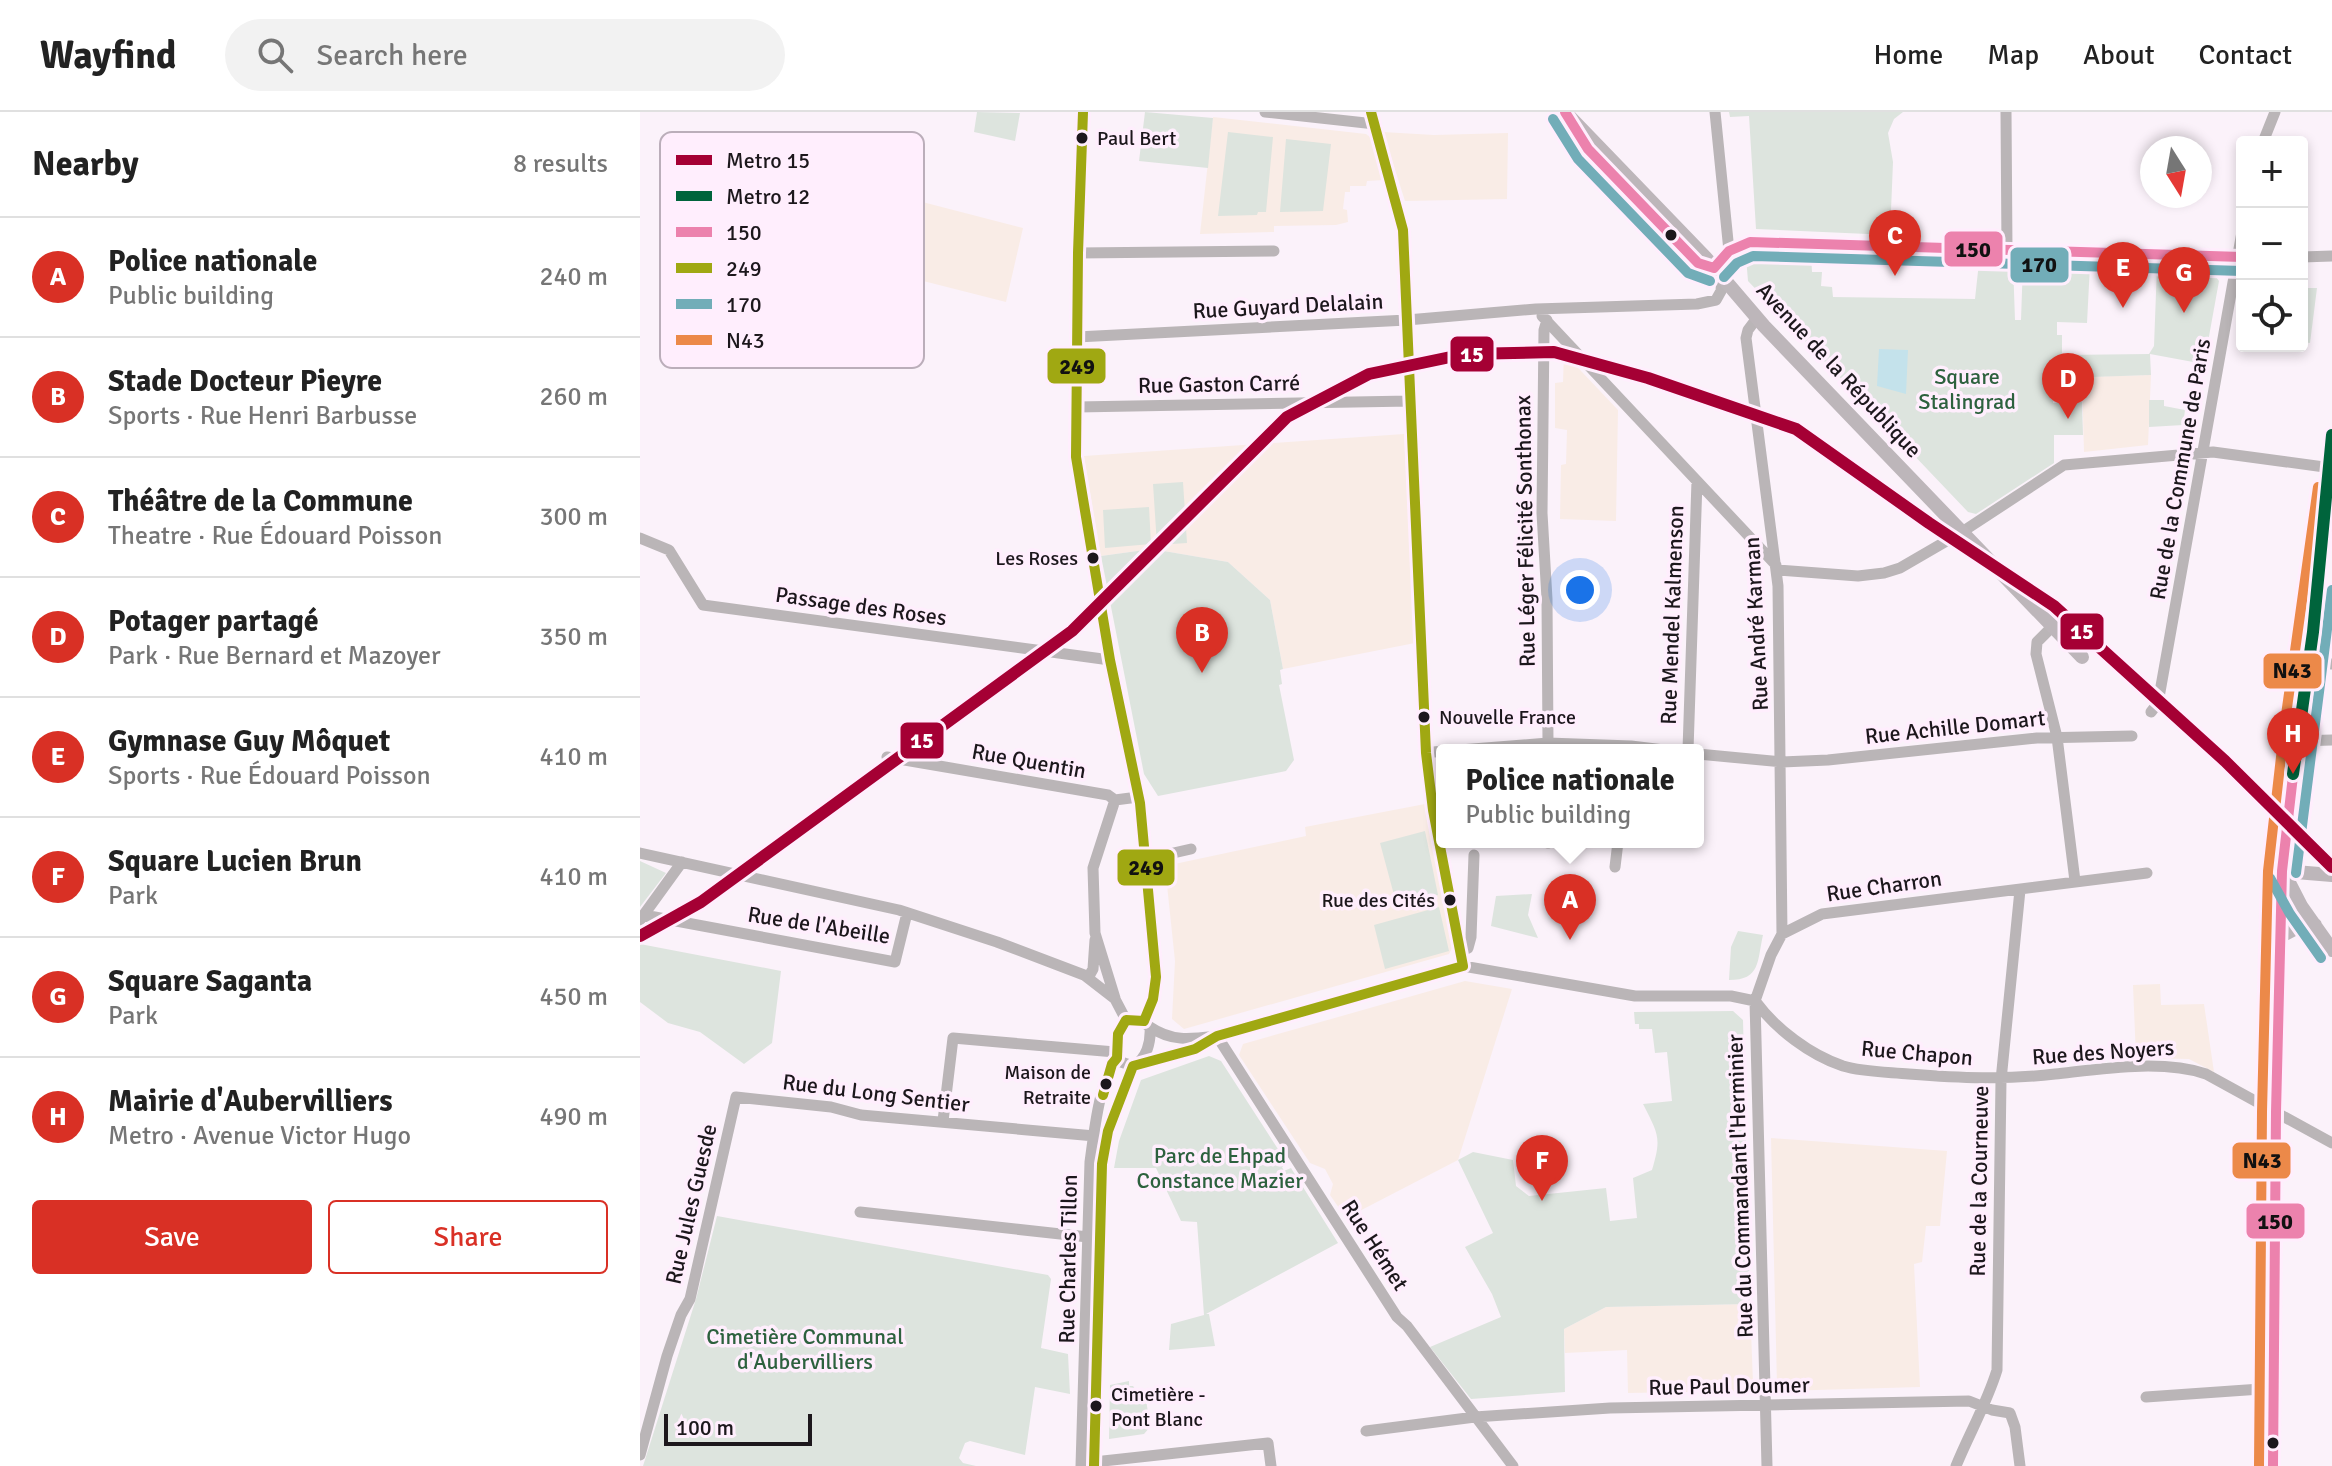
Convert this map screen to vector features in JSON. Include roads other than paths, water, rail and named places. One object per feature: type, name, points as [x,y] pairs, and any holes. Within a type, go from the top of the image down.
[{"type":"main road","name":"Avenue de la République","points":[[1565,112],[1718,272],[1757,318],[2082,657]]},
{"type":"main road","points":[[2273,1466],[2282,871],[2305,662],[2326,580],[2332,489]]},
{"type":"main road","points":[[2282,871],[2332,875]]},
{"type":"main road","points":[[2282,871],[2332,950]]},
{"type":"main road","points":[[2281,936],[2296,928],[2315,925]]},
{"type":"street","name":"Rue Charles Tillon","points":[[1083,112],[1076,457],[1110,660],[1138,797],[1147,859],[1156,977],[1147,1024],[1148,1049],[1136,1064],[1100,1136],[1094,1464]]},
{"type":"street","points":[[1265,112],[1375,124]]},
{"type":"street","points":[[1371,112],[1403,230],[1426,753],[1436,826]]},
{"type":"street","points":[[1715,112],[1729,251],[1718,272]]},
{"type":"street","points":[[2006,112],[2007,249]]},
{"type":"street","points":[[2265,136],[2275,112]]},
{"type":"street","points":[[1729,251],[1750,242],[2236,257]]},
{"type":"street","points":[[1078,253],[1274,251]]},
{"type":"street","points":[[2308,257],[2332,256]]},
{"type":"street","name":"Rue Guyard Delalain","points":[[1077,337],[1407,320],[1536,309],[1697,304],[1716,300],[1721,291],[1718,272]]},
{"type":"street","name":"Rue de la Commune de Paris","points":[[2151,712],[2158,703],[2236,279]]},
{"type":"street","points":[[1536,309],[1776,567],[1858,576],[1900,568],[1962,532],[2064,465],[2204,452],[2332,468]]},
{"type":"street","name":"Rue André Karman","points":[[1757,318],[1746,338],[1776,567],[1782,762],[1782,934]]},
{"type":"street","name":"Rue Léger Félicité Sonthonax","points":[[1547,320],[1544,330],[1542,513],[1547,599],[1548,743]]},
{"type":"street","name":"Rue Gaston Carré","points":[[1077,407],[1410,401]]},
{"type":"street","name":"Rue Mendel Kalmenson","points":[[1688,744],[1697,481]]},
{"type":"street","name":"Passage des Roses","points":[[640,538],[669,550],[703,605],[1110,660]]},
{"type":"street","points":[[2052,627],[2037,642],[2036,654],[2057,737],[2075,881]]},
{"type":"street","points":[[2305,662],[2332,664]]},
{"type":"street","name":"Rue Achille Domart","points":[[1704,755],[1782,762],[1843,759],[2057,737],[2132,736]]},
{"type":"street","points":[[2298,741],[2332,740]]},
{"type":"street","points":[[1543,744],[1564,744]]},
{"type":"street","points":[[1426,753],[1436,752]]},
{"type":"street","name":"Rue Quentin","points":[[887,757],[1108,795],[1115,800]]},
{"type":"street","points":[[1088,978],[1093,969],[1095,933],[1093,868],[1115,800],[1138,797]]},
{"type":"street","points":[[1440,848],[1463,966]]},
{"type":"street","points":[[1615,867],[1617,848]]},
{"type":"street","points":[[1147,859],[1191,849]]},
{"type":"street","points":[[640,853],[907,913],[997,942],[1088,978],[1115,999]]},
{"type":"street","points":[[1460,952],[1468,948],[1471,937],[1474,855]]},
{"type":"street","points":[[642,918],[682,862]]},
{"type":"street","name":"Rue Charron","points":[[1782,934],[1822,914],[2147,873]]},
{"type":"street","name":"Rue de la Courneuve","points":[[1956,1466],[1990,1393],[1997,1370],[2001,1080],[2020,890]]},
{"type":"street","name":"Rue de l'Abeille","points":[[642,918],[895,962],[907,913]]},
{"type":"street","points":[[1095,933],[1115,999],[1126,1020],[1147,1024],[1163,1036],[1178,1039],[1217,1036],[1463,966],[1635,996],[1731,996],[1755,1001],[1782,934]]},
{"type":"street","name":"Rue Chapon","points":[[1755,1001],[1769,1019],[1799,1042],[1843,1066],[2001,1080]]},
{"type":"street","name":"Rue du Commandant l'Herminier","points":[[1755,1001],[1767,1466]]},
{"type":"street","name":"Rue Charles Tillon","points":[[1081,1466],[1088,1237],[1105,1085],[1116,1055],[1118,1034],[1126,1020]]},
{"type":"street","points":[[943,1121],[953,1038],[1116,1055],[1136,1064],[1195,1049],[1217,1036]]},
{"type":"street","name":"Rue Hémet","points":[[1217,1036],[1397,1317],[1513,1466]]},
{"type":"street","name":"Rue des Noyers","points":[[2001,1080],[2101,1069],[2186,1067],[2206,1074],[2332,1143]]},
{"type":"street","name":"Rue du Long Sentier","points":[[736,1097],[831,1107],[861,1115],[926,1122],[1100,1136]]},
{"type":"street","name":"Rue Jules Guesde","points":[[640,1455],[667,1356],[690,1299],[736,1097]]},
{"type":"street","points":[[860,1212],[1088,1237]]},
{"type":"street","points":[[2146,1397],[2275,1388]]},
{"type":"street","name":"Rue Paul Doumer","points":[[1366,1431],[1475,1417],[1610,1408],[1969,1401],[1982,1405]]},
{"type":"street","points":[[1982,1405],[2010,1413],[2020,1466]]},
{"type":"street","points":[[1094,1464],[1268,1443],[1271,1466]]},
{"type":"water","points":[[1879,349],[1908,350],[1906,394],[1877,386]]},
{"type":"metro line","name":"15","points":[[640,936],[701,902],[1072,631],[1287,417],[1369,374],[1465,354],[1554,352],[1648,378],[1796,429],[2054,606],[2225,761],[2332,867]]},
{"type":"metro line","name":"12","points":[[2293,774],[2313,632],[2332,435]]},
{"type":"place","name":"Paul Bert","points":[[1082,138]]},
{"type":"place","name":"Théâtre de la Commune","points":[[1895,276]]},
{"type":"place","name":"Gymnase Guy Môquet","points":[[2123,308]]},
{"type":"place","name":"Square Saganta","points":[[2184,313]]},
{"type":"place","name":"Potager partagé","points":[[2068,419]]},
{"type":"place","name":"Les Roses","points":[[1093,558]]},
{"type":"place","name":"Stade Docteur Pieyre","points":[[1202,673]]},
{"type":"place","name":"Nouvelle France","points":[[1424,717]]},
{"type":"place","name":"Mairie d'Aubervilliers","points":[[2293,774]]},
{"type":"place","name":"Rue des Cités","points":[[1450,900]]},
{"type":"place","name":"Police nationale","points":[[1570,940]]},
{"type":"place","name":"Maison de Retraite","points":[[1106,1084]]},
{"type":"place","name":"Square Lucien Brun","points":[[1542,1201]]},
{"type":"place","name":"Cimetière - Pont Blanc","points":[[1096,1406]]},
{"type":"park label","name":"Square Stalingrad","points":[[1967,388]]},
{"type":"park label","name":"Parc de Ehpad Constance Mazier","points":[[1220,1168]]},
{"type":"park label","name":"Cimetière Communal d'Aubervilliers","points":[[805,1348]]}]
